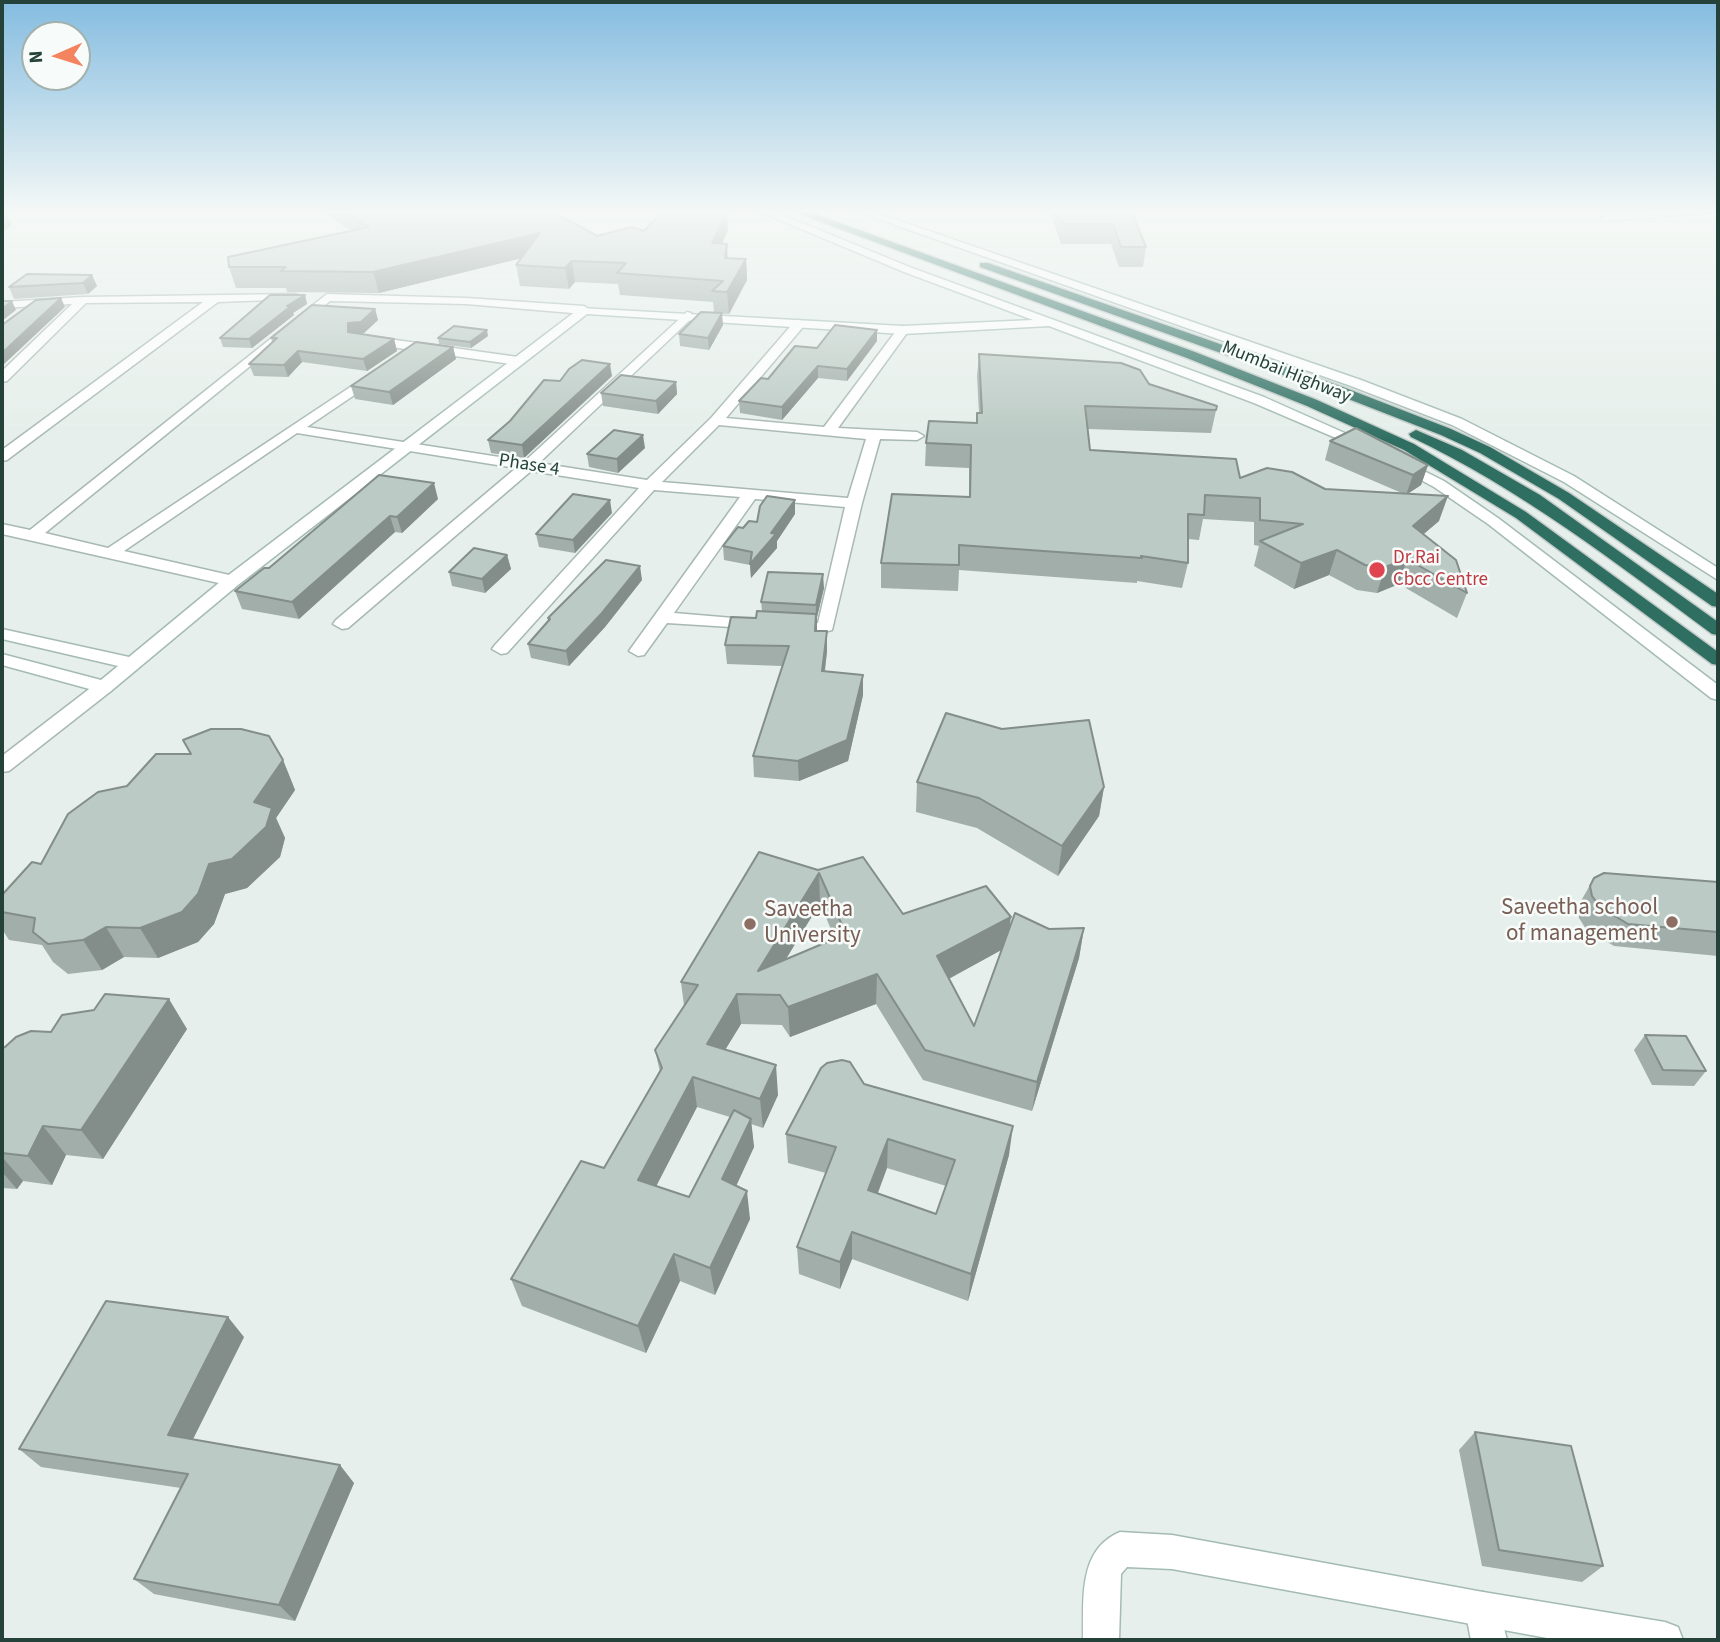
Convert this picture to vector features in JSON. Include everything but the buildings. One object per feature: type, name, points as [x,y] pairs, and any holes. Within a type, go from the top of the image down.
[{"type":"highway","name":"Mumbai Highway","points":[[1004,287],[1302,399],[1409,447],[1465,478],[1521,515],[1718,660]]},
{"type":"highway","points":[[1047,287],[1338,390],[1485,450],[1564,496],[1692,584],[1718,605]]},
{"type":"highway","points":[[1114,327],[1300,387],[1433,442],[1508,483],[1718,630]]},
{"type":"highway","points":[[1672,597],[1718,605]]},
{"type":"street","points":[[952,287],[1271,405],[1352,439],[1413,469],[1484,514],[1718,694]]},
{"type":"street","points":[[1079,287],[1356,383],[1493,438],[1569,479],[1718,575]]},
{"type":"street","points":[[2,305],[83,300],[327,297],[466,300],[903,330],[1048,323]]},
{"type":"street","points":[[33,535],[327,297]]},
{"type":"street","points":[[2,457],[215,298]]},
{"type":"street","points":[[2,378],[83,300]]},
{"type":"street","points":[[19,316],[36,303]]},
{"type":"street","points":[[2,765],[104,687],[232,582],[584,310]]},
{"type":"street","points":[[342,624],[528,466],[687,316]]},
{"type":"street","points":[[501,649],[650,485],[716,421],[799,324]]},
{"type":"street","points":[[828,432],[903,330]]},
{"type":"street","points":[[357,339],[518,361]]},
{"type":"street","points":[[111,553],[416,347]]},
{"type":"street","points":[[716,421],[828,432],[917,436]]},
{"type":"street","name":"Phase 4","points":[[295,429],[650,485],[749,496],[854,503]]},
{"type":"street","points":[[662,617],[824,628],[830,617],[854,503],[873,434]]},
{"type":"street","points":[[638,651],[749,496]]},
{"type":"street","points":[[2,529],[232,582]]},
{"type":"street","points":[[2,634],[130,663]]},
{"type":"street","points":[[2,659],[104,687]]},
{"type":"street","points":[[1101,1640],[1104,1567],[1120,1549],[1172,1552],[1486,1625],[1665,1640]]},
{"type":"place","name":"Dr.Rai Cbcc Centre","points":[[1377,570]]},
{"type":"place","name":"Saveetha school of management","points":[[1672,922]]},
{"type":"place","name":"Saveetha University","points":[[750,924]]}]
